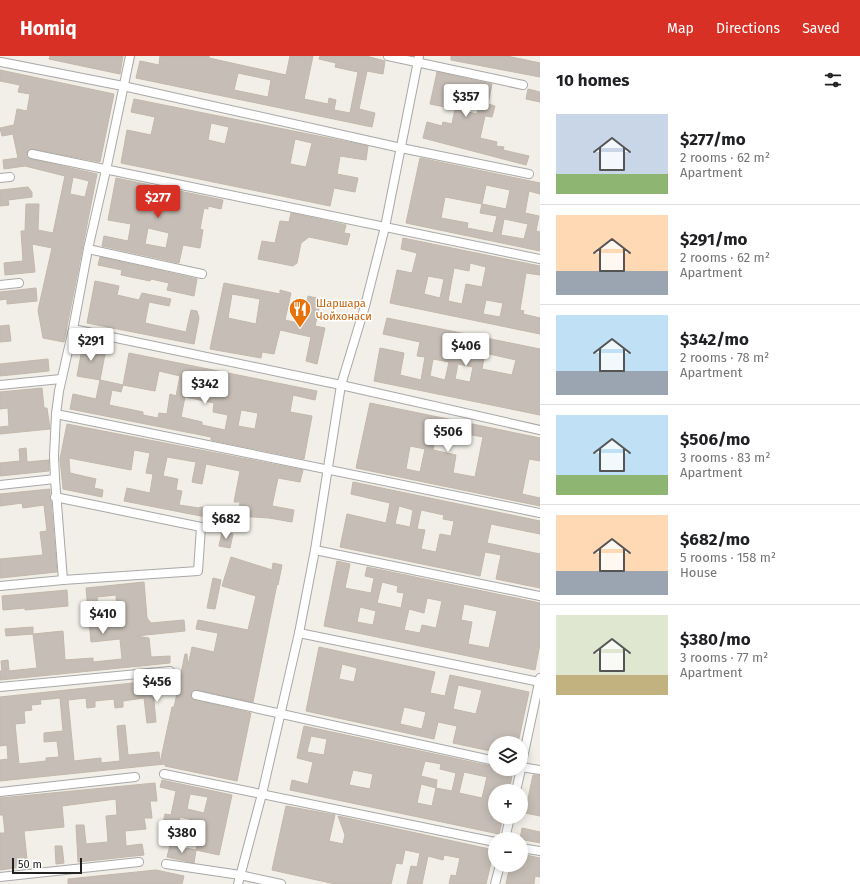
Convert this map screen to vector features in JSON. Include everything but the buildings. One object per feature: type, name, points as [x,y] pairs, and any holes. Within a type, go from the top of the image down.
[{"type":"street","points":[[63,580],[55,497],[54,456],[56,414],[61,379],[73,329],[88,249],[130,56]]},
{"type":"street","points":[[388,56],[418,59],[523,86]]},
{"type":"street","points":[[238,884],[262,794],[299,633],[315,550],[341,385],[365,306],[385,227],[418,59]]},
{"type":"street","points":[[1,62],[123,86],[401,148],[529,174]]},
{"type":"street","points":[[32,154],[540,259]]},
{"type":"street","points":[[0,178],[10,177]]},
{"type":"street","points":[[88,249],[202,274]]},
{"type":"street","points":[[0,285],[19,283]]},
{"type":"street","points":[[73,329],[341,385],[540,430]]},
{"type":"street","points":[[0,385],[61,379]]},
{"type":"street","points":[[56,414],[540,513]]},
{"type":"street","points":[[0,485],[55,480]]},
{"type":"street","points":[[0,586],[198,570],[201,527],[55,497]]},
{"type":"street","points":[[315,550],[540,596]]},
{"type":"street","points":[[299,633],[540,681],[528,736]]},
{"type":"street","points":[[0,687],[170,671]]},
{"type":"street","points":[[196,695],[488,759]]},
{"type":"street","points":[[528,768],[540,770]]},
{"type":"street","points":[[164,774],[488,841]]},
{"type":"street","points":[[0,792],[135,777]]},
{"type":"street","points":[[528,849],[540,851]]},
{"type":"street","points":[[0,876],[139,862]]},
{"type":"street","points":[[166,864],[240,875],[280,884]]},
{"type":"street","points":[[495,884],[498,872]]},
{"type":"place","name":"Шаршара Чойхонаси","points":[[300,328]]}]
